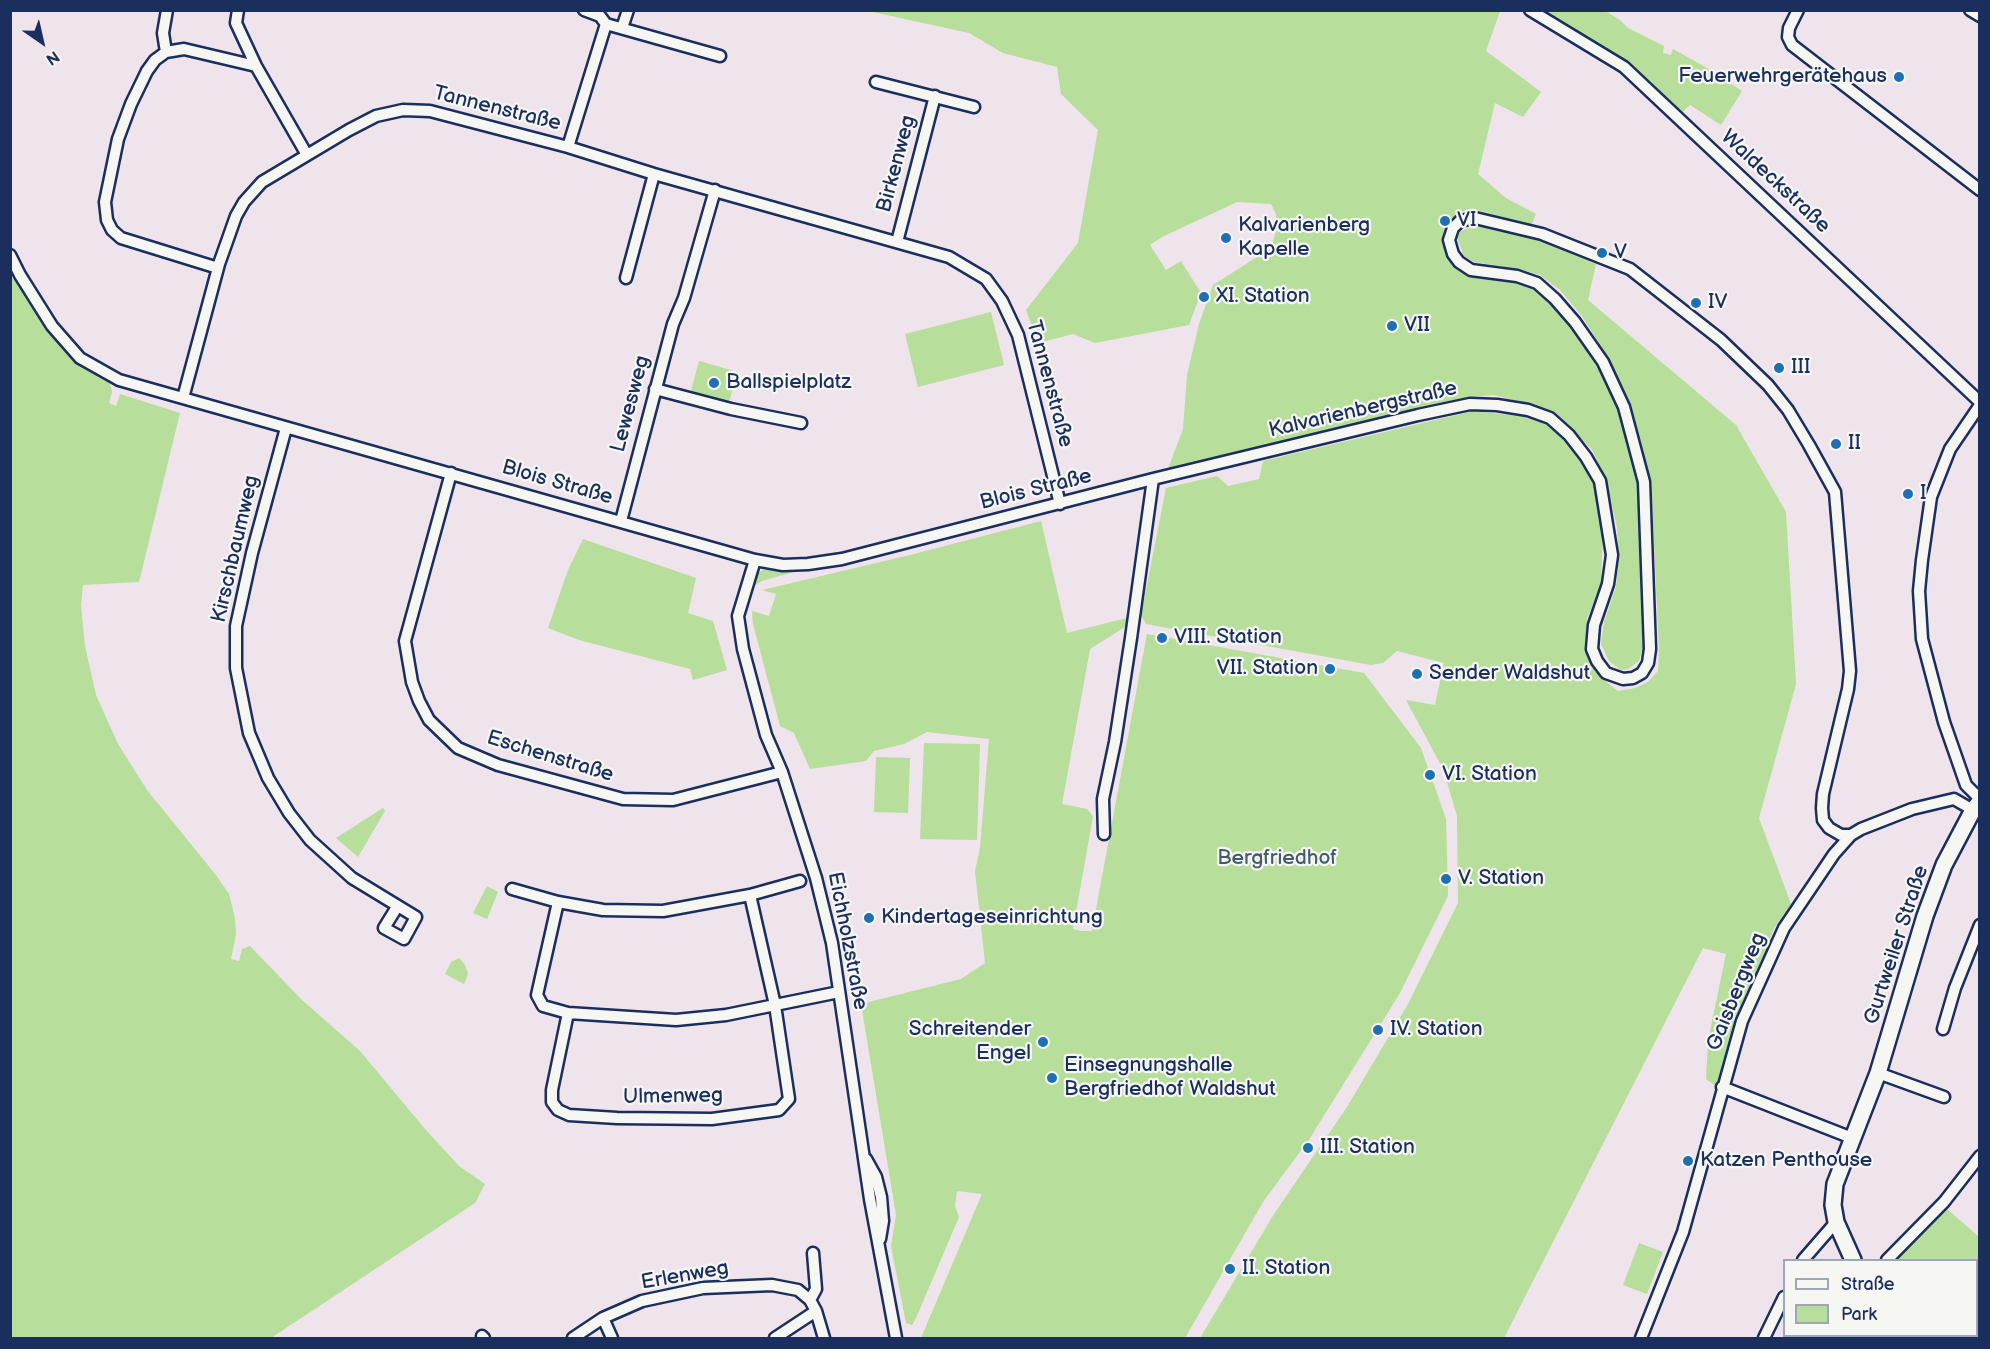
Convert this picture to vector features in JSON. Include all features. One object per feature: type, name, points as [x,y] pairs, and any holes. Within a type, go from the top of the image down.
[{"type":"main road","name":"Gurtweiler Straße","points":[[1853,1259],[1836,1222],[1833,1204],[1835,1184],[1878,1074],[1925,916],[1944,865],[1977,803]]},
{"type":"street","points":[[166,52],[163,33],[167,10]]},
{"type":"street","points":[[238,10],[236,24],[256,66],[307,155]]},
{"type":"street","points":[[584,10],[603,17],[622,28],[720,56]]},
{"type":"street","points":[[622,28],[628,10]]},
{"type":"street","name":"Waldeckstraße","points":[[1530,10],[1624,67],[1980,403]]},
{"type":"street","points":[[1798,10],[1789,28],[1788,37],[1792,45],[1980,190]]},
{"type":"street","points":[[1970,10],[1980,16]]},
{"type":"street","points":[[568,147],[603,17]]},
{"type":"street","points":[[218,268],[121,238],[112,230],[107,220],[105,202],[118,140],[131,104],[147,71],[166,52],[184,49],[256,66]]},
{"type":"street","name":"Birkenweg","points":[[876,82],[974,106]]},
{"type":"street","name":"Birkenweg","points":[[897,242],[935,96]]},
{"type":"street","name":"Tannenstraße","points":[[183,398],[218,268],[236,216],[244,202],[262,182],[376,116],[403,110],[430,111],[568,147],[654,174],[949,257],[986,279],[1002,301],[1018,335],[1060,504]]},
{"type":"street","points":[[626,278],[654,174]]},
{"type":"street","name":"Lewesweg","points":[[621,521],[655,389],[715,190]]},
{"type":"street","name":"Kalvarienbergstraße","points":[[1153,479],[1470,404],[1528,410],[1550,418],[1569,435],[1586,457],[1600,481],[1609,527],[1612,555],[1608,584],[1594,625],[1592,649],[1606,674],[1623,679],[1633,678],[1642,673],[1648,663],[1650,649],[1644,482],[1624,407],[1603,362],[1575,322],[1555,299],[1537,283],[1517,276],[1471,270],[1459,262],[1453,254],[1450,235],[1460,221],[1475,218],[1542,234],[1630,269],[1721,340],[1768,385],[1788,410],[1835,492],[1850,671],[1848,689],[1823,794],[1822,808],[1823,820],[1829,828],[1841,835],[1851,835]]},
{"type":"street","name":"Blois Straße","points":[[10,255],[52,326],[80,358],[119,380],[755,560],[783,565],[842,559],[1153,479]]},
{"type":"street","points":[[655,389],[731,409],[801,423]]},
{"type":"street","points":[[1977,803],[1966,785],[1944,722],[1922,639],[1919,591],[1931,497],[1950,449],[1980,403]]},
{"type":"street","name":"Kirschbaumweg","points":[[286,428],[252,553],[236,626],[236,668],[249,733],[268,778],[289,813],[310,840],[352,878],[397,907]]},
{"type":"street","name":"Eschenstraße","points":[[451,473],[405,641],[412,682],[419,701],[429,720],[458,748],[498,765],[623,799],[673,800],[782,772]]},
{"type":"street","points":[[1104,834],[1104,799],[1130,649],[1153,479]]},
{"type":"street","name":"Eichholzstraße","points":[[755,560],[738,616],[743,649],[766,735],[782,772],[816,878],[832,944],[862,1154],[896,1338]]},
{"type":"street","name":"Gaisbergweg","points":[[1641,1338],[1683,1232],[1742,1021],[1784,928],[1834,854],[1851,835],[1912,808],[1954,799],[1977,803]]},
{"type":"street","points":[[513,889],[558,902],[603,910],[663,911],[750,895],[800,881]]},
{"type":"street","name":"Ulmenweg","points":[[568,1013],[552,1090],[552,1102],[558,1110],[569,1115],[617,1118],[712,1119],[779,1110],[789,1099],[775,1005],[750,895]]},
{"type":"street","points":[[558,902],[537,995],[543,1006],[568,1013],[676,1020],[726,1015],[839,992]]},
{"type":"street","points":[[1943,1029],[1955,988],[1980,925]]},
{"type":"street","points":[[1878,1074],[1944,1097]]},
{"type":"street","points":[[1722,1087],[1852,1138]]},
{"type":"street","points":[[1888,1259],[1944,1202],[1980,1156]]},
{"type":"street","points":[[1804,1259],[1836,1222]]},
{"type":"street","points":[[813,1253],[816,1289],[810,1300],[816,1311],[824,1338]]},
{"type":"street","name":"Erlenweg","points":[[573,1338],[603,1318],[642,1301],[703,1288],[772,1285],[798,1290],[810,1300]]},
{"type":"street","points":[[1764,1338],[1783,1300]]},
{"type":"street","points":[[775,1338],[816,1311]]},
{"type":"street","points":[[603,1318],[612,1338]]},
{"type":"green space","points":[[868,11],[1500,11],[1486,51],[1541,92],[1523,117],[1495,103],[1478,174],[1506,198],[1536,214],[1530,228],[1473,209],[1464,211],[1451,220],[1442,240],[1446,256],[1456,267],[1470,274],[1515,282],[1534,290],[1553,303],[1571,324],[1597,367],[1618,409],[1638,483],[1643,648],[1639,661],[1628,669],[1621,670],[1609,661],[1601,644],[1604,622],[1616,587],[1619,555],[1617,527],[1606,481],[1593,451],[1554,411],[1494,395],[1469,397],[1415,408],[1168,469],[1183,429],[1187,375],[1199,324],[1213,285],[1271,248],[1276,231],[1276,214],[1271,204],[1237,202],[1162,237],[1150,245],[1166,270],[1181,261],[1201,293],[1189,325],[1095,343],[1073,334],[1038,343],[1026,310],[1078,243],[1098,130],[1061,94],[1057,67],[1003,53],[969,33]]},
{"type":"green space","points":[[1530,11],[1605,11],[1628,28],[1664,46],[1663,53],[1671,55],[1673,49],[1742,91],[1721,125],[1690,105],[1677,117],[1624,67]]},
{"type":"green space","points":[[1487,226],[1529,235],[1596,264],[1588,300],[1736,425],[1786,512],[1796,684],[1759,818],[1791,904],[1774,928],[1716,1086],[1706,1079],[1708,1041],[1726,954],[1703,948],[1504,1338],[1200,1338],[1274,1214],[1347,1107],[1408,1004],[1458,903],[1457,816],[1443,769],[1406,700],[1435,705],[1444,663],[1397,651],[1383,663],[1371,665],[1146,624],[1141,615],[1166,488],[1217,476],[1228,486],[1259,479],[1263,461],[1473,411],[1527,417],[1546,424],[1565,439],[1582,462],[1594,485],[1603,530],[1601,584],[1587,619],[1586,648],[1591,664],[1600,677],[1618,691],[1635,688],[1648,682],[1658,671],[1651,481],[1631,404],[1609,359],[1582,316],[1560,290],[1540,275],[1514,268],[1474,262],[1464,256],[1457,238],[1461,231],[1471,227]]},
{"type":"green space","points":[[10,269],[48,330],[78,364],[110,383],[112,392],[109,403],[116,406],[120,394],[180,413],[139,582],[83,585],[81,605],[85,646],[96,695],[118,744],[147,790],[229,894],[236,934],[231,959],[239,961],[242,949],[250,946],[302,1000],[360,1051],[459,1166],[485,1184],[475,1203],[271,1338],[11,1338]]},
{"type":"green space","points":[[991,312],[1004,365],[918,387],[905,334]]},
{"type":"green space","name":"Ballspielplatz","points":[[699,361],[738,372],[728,405],[690,394]]},
{"type":"green space","name":"Bergfriedhof","points":[[1041,521],[1067,633],[1127,618],[1128,625],[1090,649],[1062,804],[1087,809],[1093,816],[1073,929],[1092,931],[1147,634],[1364,673],[1421,748],[1446,819],[1448,896],[1400,993],[1310,1138],[1263,1202],[1185,1338],[921,1338],[982,1194],[957,1191],[955,1206],[959,1217],[916,1318],[912,1325],[906,1323],[891,1246],[896,1215],[861,1004],[961,979],[985,963],[975,871],[980,848],[989,739],[927,732],[904,744],[874,751],[866,761],[810,769],[794,733],[780,726],[753,624],[752,611],[769,616],[776,594],[762,590]]},
{"type":"green space","points":[[583,539],[696,578],[688,613],[713,621],[727,670],[693,680],[690,669],[579,640],[548,628],[568,570]]},
{"type":"green space","points":[[767,569],[797,571],[762,581],[754,586],[755,576]]},
{"type":"green space","points":[[924,743],[980,744],[977,840],[920,839]]},
{"type":"green space","points":[[876,757],[910,758],[908,813],[874,812]]},
{"type":"green space","points":[[383,808],[385,811],[358,857],[336,838]]},
{"type":"green space","points":[[487,886],[498,892],[487,919],[473,913]]},
{"type":"green space","points":[[459,958],[468,974],[464,984],[445,974],[451,962]]},
{"type":"green space","points":[[1946,1208],[1979,1237],[1979,1338],[1956,1337],[1978,1337],[1978,1259],[1895,1259]]},
{"type":"green space","points":[[1639,1243],[1663,1252],[1647,1294],[1623,1285]]},
{"type":"place","name":"Feuerwehrgerätehaus","points":[[1899,77]]},
{"type":"place","name":"VI","points":[[1445,221]]},
{"type":"place","name":"Kalvarienberg Kapelle","points":[[1226,238]]},
{"type":"place","name":"V","points":[[1602,253]]},
{"type":"place","name":"XI. Station","points":[[1204,297]]},
{"type":"place","name":"IV","points":[[1696,303]]},
{"type":"place","name":"VII","points":[[1392,326]]},
{"type":"place","name":"III","points":[[1779,368]]},
{"type":"place","name":"Ballspielplatz","points":[[714,383]]},
{"type":"place","name":"II","points":[[1836,444]]},
{"type":"place","name":"I","points":[[1908,494]]},
{"type":"place","name":"VIII. Station","points":[[1162,638]]},
{"type":"place","name":"VII. Station","points":[[1330,669]]},
{"type":"place","name":"Sender Waldshut","points":[[1417,674]]},
{"type":"place","name":"VI. Station","points":[[1430,775]]},
{"type":"place","name":"V. Station","points":[[1446,879]]},
{"type":"place","name":"Kindertageseinrichtung","points":[[869,918]]},
{"type":"place","name":"IV. Station","points":[[1378,1030]]},
{"type":"place","name":"Schreitender Engel","points":[[1043,1042]]},
{"type":"place","name":"Einsegnungshalle Bergfriedhof Waldshut","points":[[1052,1078]]},
{"type":"place","name":"III. Station","points":[[1308,1148]]},
{"type":"place","name":"Katzen Penthouse","points":[[1688,1161]]},
{"type":"place","name":"II. Station","points":[[1230,1269]]}]
